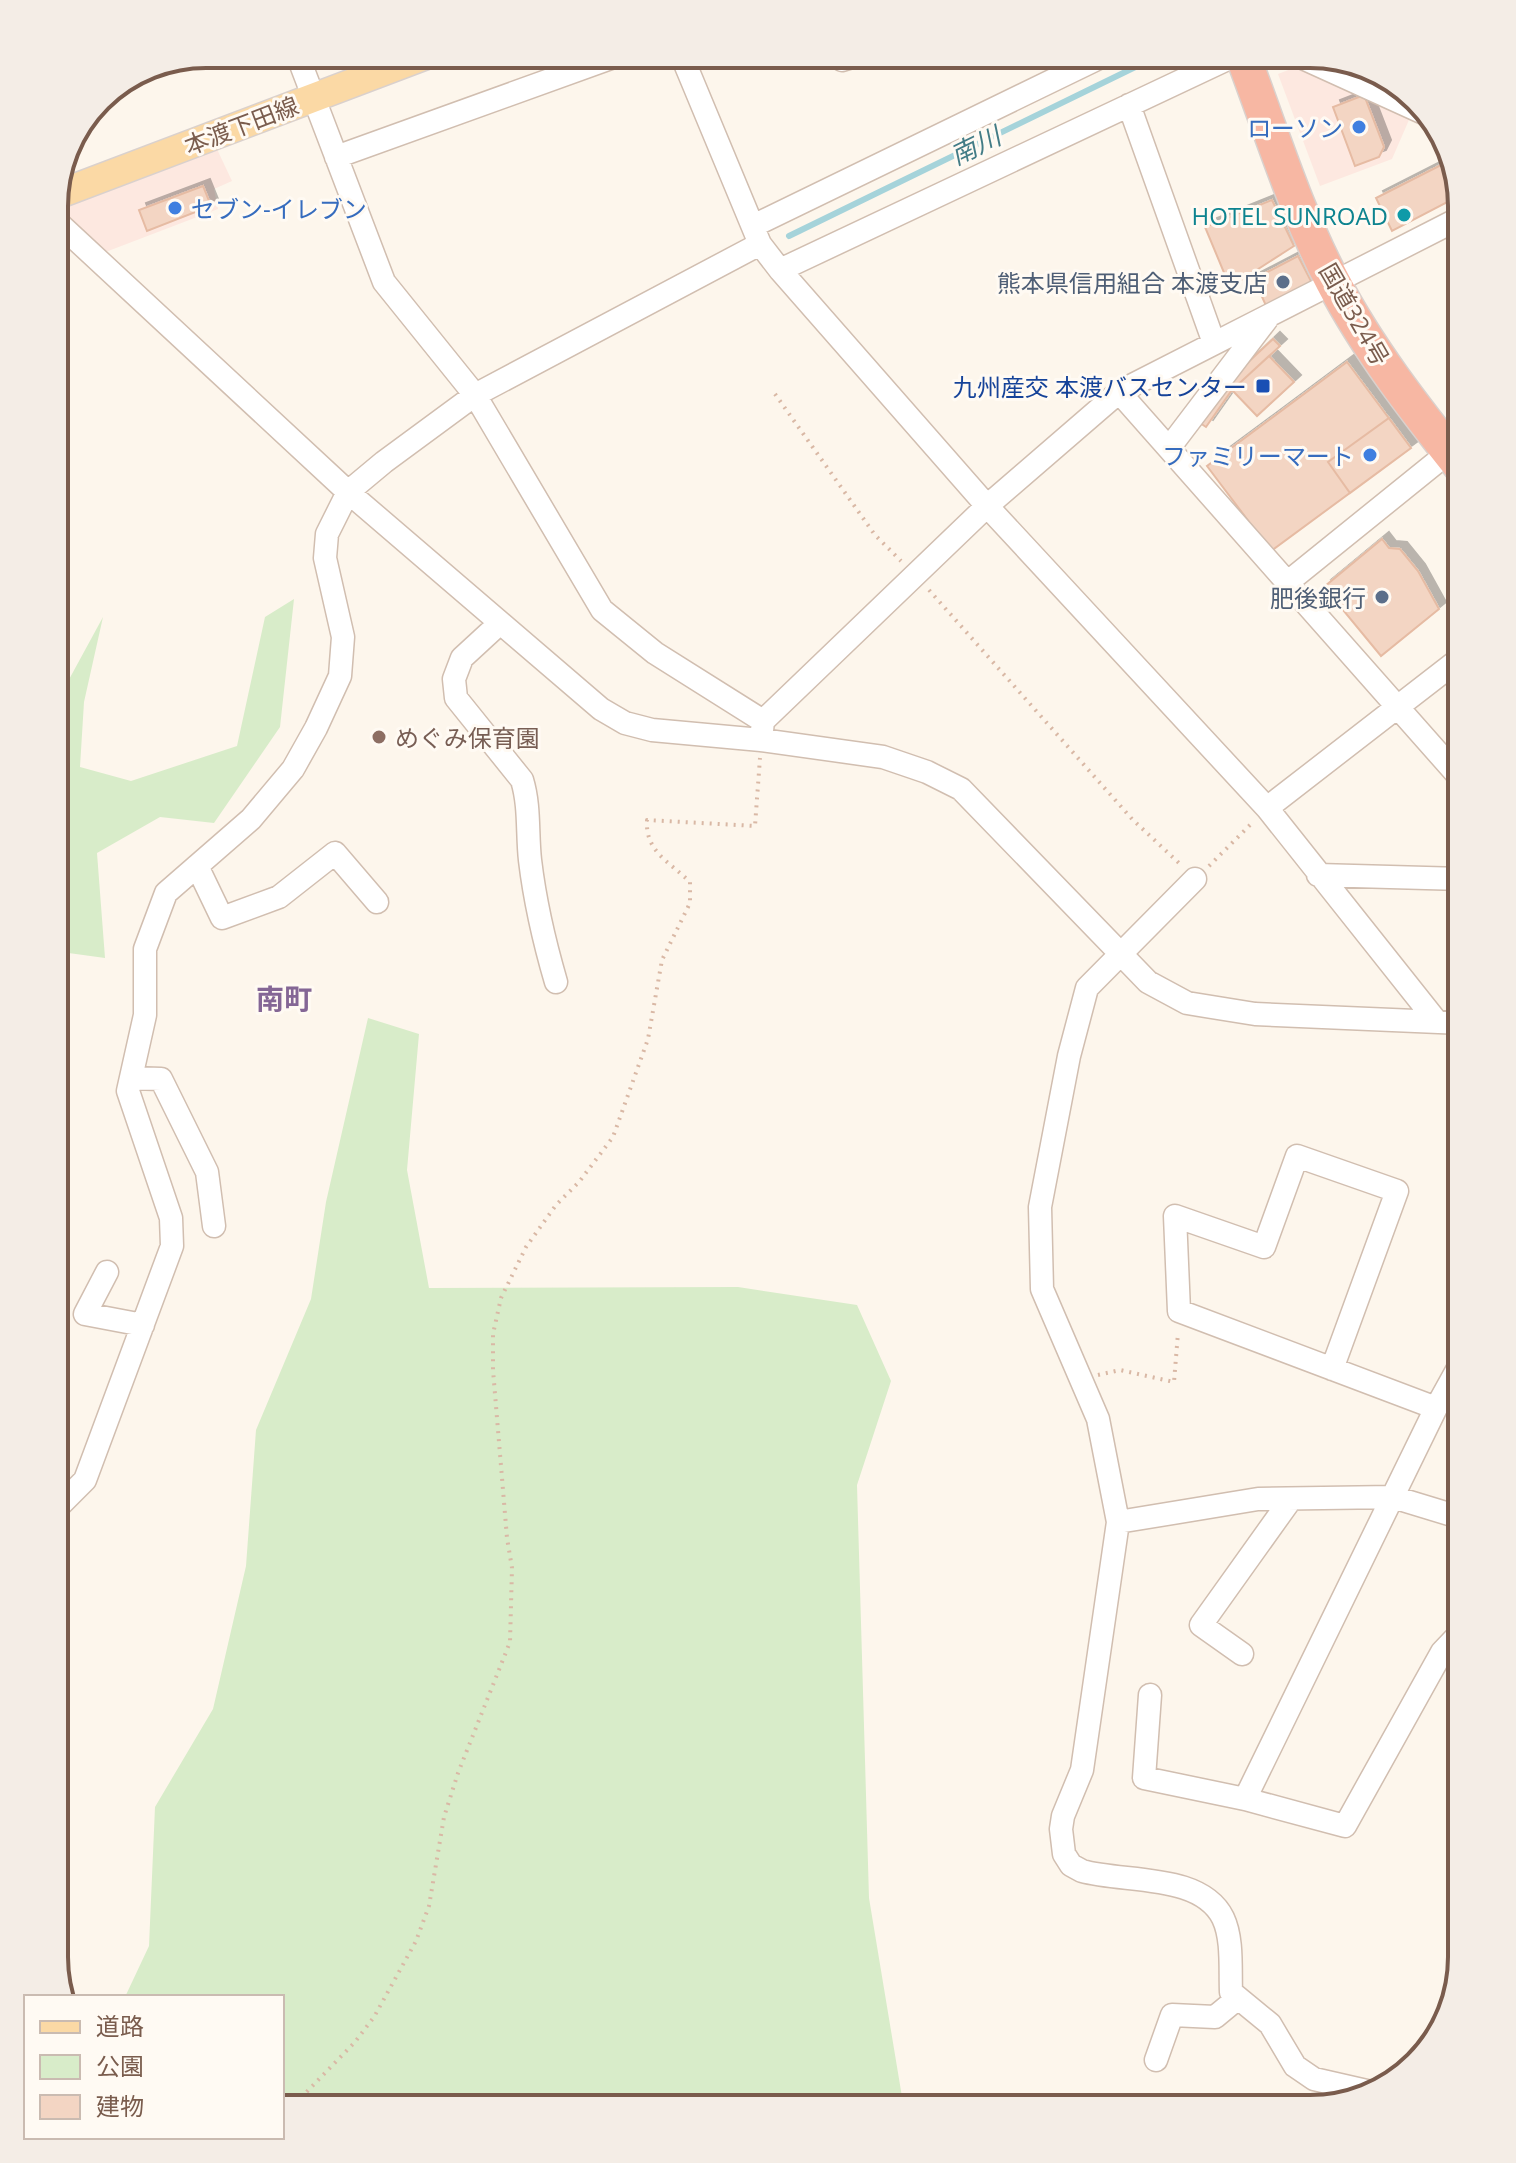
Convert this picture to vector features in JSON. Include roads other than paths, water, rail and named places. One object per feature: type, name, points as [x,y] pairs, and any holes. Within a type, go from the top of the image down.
[{"type":"highway","name":"国道324号","points":[[1246,68],[1306,222],[1334,283],[1402,392],[1448,451]]},
{"type":"main road","name":"本渡下田線","points":[[69,190],[392,68]]},
{"type":"street","points":[[302,68],[384,282],[475,395],[602,610],[655,653],[762,730]]},
{"type":"street","points":[[336,157],[583,68]]},
{"type":"street","points":[[687,68],[756,235],[780,270],[987,506],[1267,808],[1437,1022]]},
{"type":"street","points":[[68,1497],[85,1480],[172,1246],[171,1218],[128,1091],[145,1015],[145,949],[166,893],[251,819],[293,769],[340,676],[343,637],[325,558],[327,534],[348,492],[475,395],[756,235],[1080,68]]},
{"type":"street","points":[[780,270],[1210,68]]},
{"type":"street","points":[[1328,70],[1402,103]]},
{"type":"street","points":[[1129,105],[1214,343]]},
{"type":"street","points":[[762,730],[915,574],[987,506],[1119,392],[1448,224]]},
{"type":"street","points":[[68,232],[348,492],[601,709],[625,723],[652,730],[762,730],[883,757],[927,772],[961,789],[1148,982],[1187,1003],[1255,1014],[1448,1022]]},
{"type":"street","points":[[1169,448],[1270,315]]},
{"type":"street","points":[[1119,392],[1448,764]]},
{"type":"street","points":[[1288,582],[1448,465]]},
{"type":"street","points":[[500,623],[462,658],[454,679],[456,698],[522,780],[527,794],[530,858],[538,919],[556,982]]},
{"type":"street","points":[[1267,808],[1448,668]]},
{"type":"street","points":[[197,866],[222,918],[279,897],[335,853],[377,902]]},
{"type":"street","points":[[1318,875],[1448,879]]},
{"type":"street","points":[[1195,879],[1087,988],[1069,1056],[1040,1207],[1042,1289],[1098,1419],[1118,1522],[1082,1770],[1063,1816],[1061,1842],[1071,1865],[1082,1871],[1186,1887],[1211,1901],[1224,1920],[1229,1944],[1231,1992],[1270,2024],[1295,2066],[1314,2079],[1352,2088]]},
{"type":"street","points":[[131,1078],[161,1079],[207,1172],[214,1226]]},
{"type":"street","points":[[1332,1369],[1397,1191],[1297,1156],[1264,1247],[1175,1216],[1179,1311],[1332,1369],[1436,1408]]},
{"type":"street","points":[[107,1272],[85,1314],[143,1325]]},
{"type":"street","points":[[1245,1799],[1448,1386]]},
{"type":"street","points":[[1118,1522],[1258,1499],[1393,1497],[1448,1514]]},
{"type":"street","points":[[1242,1654],[1201,1625],[1291,1499]]},
{"type":"street","points":[[1150,1695],[1144,1778],[1245,1799],[1345,1826],[1448,1646]]},
{"type":"street","points":[[1156,2060],[1172,2015],[1215,2017],[1238,1998]]},
{"type":"waterway","name":"南川","points":[[789,236],[1133,68]]},
{"type":"place","name":"ローソン","points":[[1359,127]]},
{"type":"place","name":"セブン-イレブン","points":[[175,208]]},
{"type":"place","name":"HOTEL SUNROAD","points":[[1404,215]]},
{"type":"place","name":"熊本県信用組合 本渡支店","points":[[1283,282]]},
{"type":"place","name":"九州産交 本渡バスセンター","points":[[1263,386]]},
{"type":"place","name":"ファミリーマート","points":[[1370,455]]},
{"type":"place","name":"肥後銀行","points":[[1382,597]]},
{"type":"place","name":"めぐみ保育園","points":[[379,737]]},
{"type":"district","name":"南町","points":[[284,998]]}]
